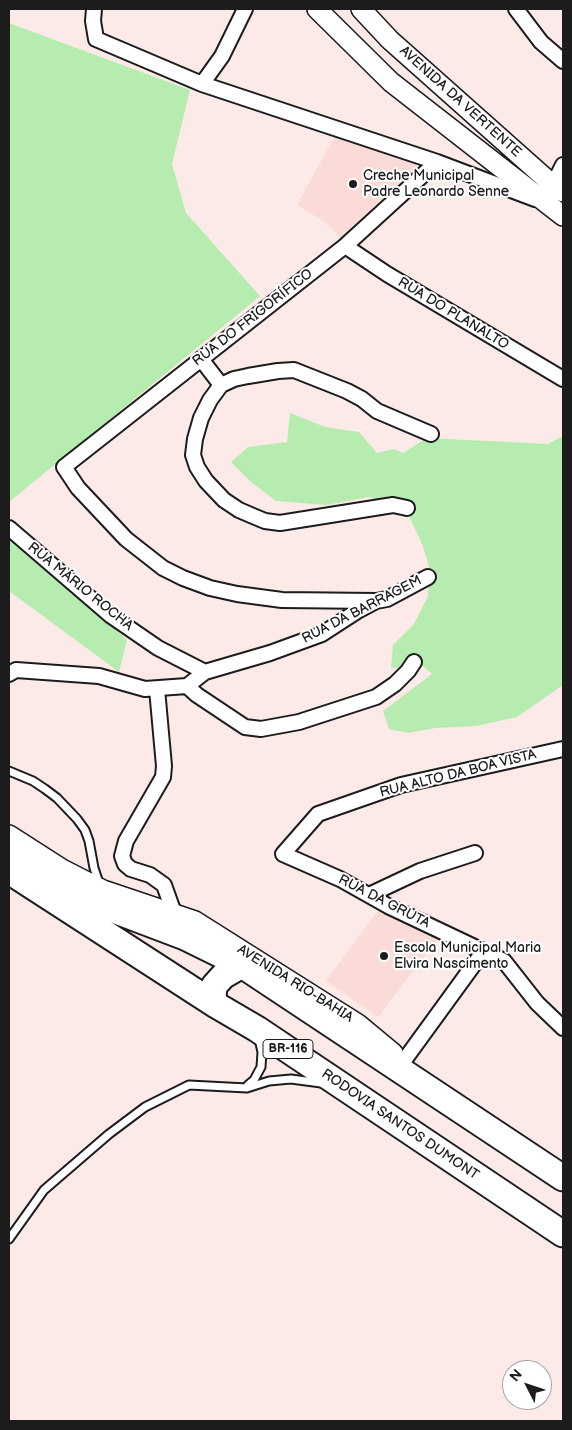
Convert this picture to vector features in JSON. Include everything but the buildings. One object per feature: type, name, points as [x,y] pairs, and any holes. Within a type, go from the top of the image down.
[{"type":"highway","points":[[9,851],[48,877],[119,912],[185,937],[252,967],[563,1178]]},
{"type":"highway","name":"RODOVIA SANTOS DUMONT","points":[[9,871],[216,1005],[257,1029],[563,1234]]},
{"type":"highway","points":[[174,913],[175,924],[185,937]]},
{"type":"highway","points":[[216,1005],[213,998],[214,986],[223,976],[252,967]]},
{"type":"street","points":[[94,9],[93,21],[96,39],[202,84],[437,162],[545,203],[558,189],[563,165]]},
{"type":"street","points":[[202,84],[222,56],[245,9]]},
{"type":"street","name":"AVENIDA DA VERTENTE","points":[[317,9],[391,82],[563,216]]},
{"type":"street","name":"AVENIDA DA VERTENTE","points":[[361,9],[390,40],[558,189]]},
{"type":"street","points":[[516,9],[541,42],[563,61]]},
{"type":"street","name":"RUA DO FRIGORÍFICO","points":[[376,602],[282,600],[210,588],[184,578],[163,568],[126,539],[78,488],[64,467],[345,246],[437,162]]},
{"type":"street","name":"RUA DO PLANALTO","points":[[345,246],[387,274],[563,379]]},
{"type":"street","points":[[201,359],[221,385]]},
{"type":"street","points":[[407,508],[393,505],[280,522],[265,521],[232,505],[219,496],[197,467],[193,455],[201,418],[210,400],[221,385],[234,379],[248,376],[278,370],[294,370],[347,391],[362,399],[377,411],[431,434]]},
{"type":"street","name":"RUA MÁRIO ROCHA","points":[[9,528],[110,614],[158,648],[205,672]]},
{"type":"street","name":"RUA DA BARRAGEM","points":[[187,686],[205,672],[270,654],[322,634],[359,610],[387,599],[428,577]]},
{"type":"street","points":[[9,674],[16,670],[99,676],[145,690],[187,686],[245,727],[261,729],[299,722],[376,697],[395,684],[414,662]]},
{"type":"street","points":[[157,688],[164,766],[162,777],[126,841],[122,856],[125,864],[130,869],[150,875],[164,885],[174,913]]},
{"type":"street","name":"RUA ALTO DA BOA VISTA","points":[[283,854],[318,814],[401,785],[563,749]]},
{"type":"street","name":"AVENIDA RIO-BAHIA","points":[[9,835],[62,869],[103,890],[195,921],[252,967],[358,1024],[403,1062],[563,1165]]},
{"type":"street","points":[[369,895],[420,871],[475,853]]},
{"type":"street","name":"RUA DA GRUTA","points":[[283,854],[340,879],[504,961],[538,1003],[563,1028]]},
{"type":"street","points":[[403,1062],[483,952]]},
{"type":"lane","points":[[9,771],[45,789],[77,818],[85,830],[96,877],[103,890]]},
{"type":"lane","points":[[246,1088],[258,1074],[262,1060],[257,1029]]},
{"type":"lane","points":[[9,1239],[44,1190],[109,1134],[144,1107],[189,1085],[246,1088],[283,1079],[307,1080],[331,1087],[367,1103]]},
{"type":"shaded area","name":"Creche Municipal Padre Leonardo Senne","points":[[335,136],[421,163],[340,238],[325,222],[297,205]]},
{"type":"shaded area","name":"Escola Municipal Maria Elvira Nascimento","points":[[381,907],[443,932],[378,1017],[326,981]]},
{"type":"green space","points":[[9,23],[190,90],[172,164],[186,213],[260,296],[9,502]]},
{"type":"green space","points":[[290,413],[325,427],[359,432],[377,453],[394,449],[403,453],[427,438],[548,444],[563,436],[563,685],[517,717],[476,726],[435,728],[408,733],[389,729],[383,711],[432,674],[421,665],[391,668],[393,645],[414,624],[428,596],[430,571],[423,546],[409,516],[379,500],[369,497],[326,505],[276,501],[251,482],[231,462],[248,447],[287,442]]},
{"type":"green space","points":[[9,532],[127,640],[119,672],[9,591]]},
{"type":"place","name":"Creche Municipal Padre Leonardo Senne","points":[[353,184]]},
{"type":"place","name":"Escola Municipal Maria Elvira Nascimento","points":[[384,956]]}]
